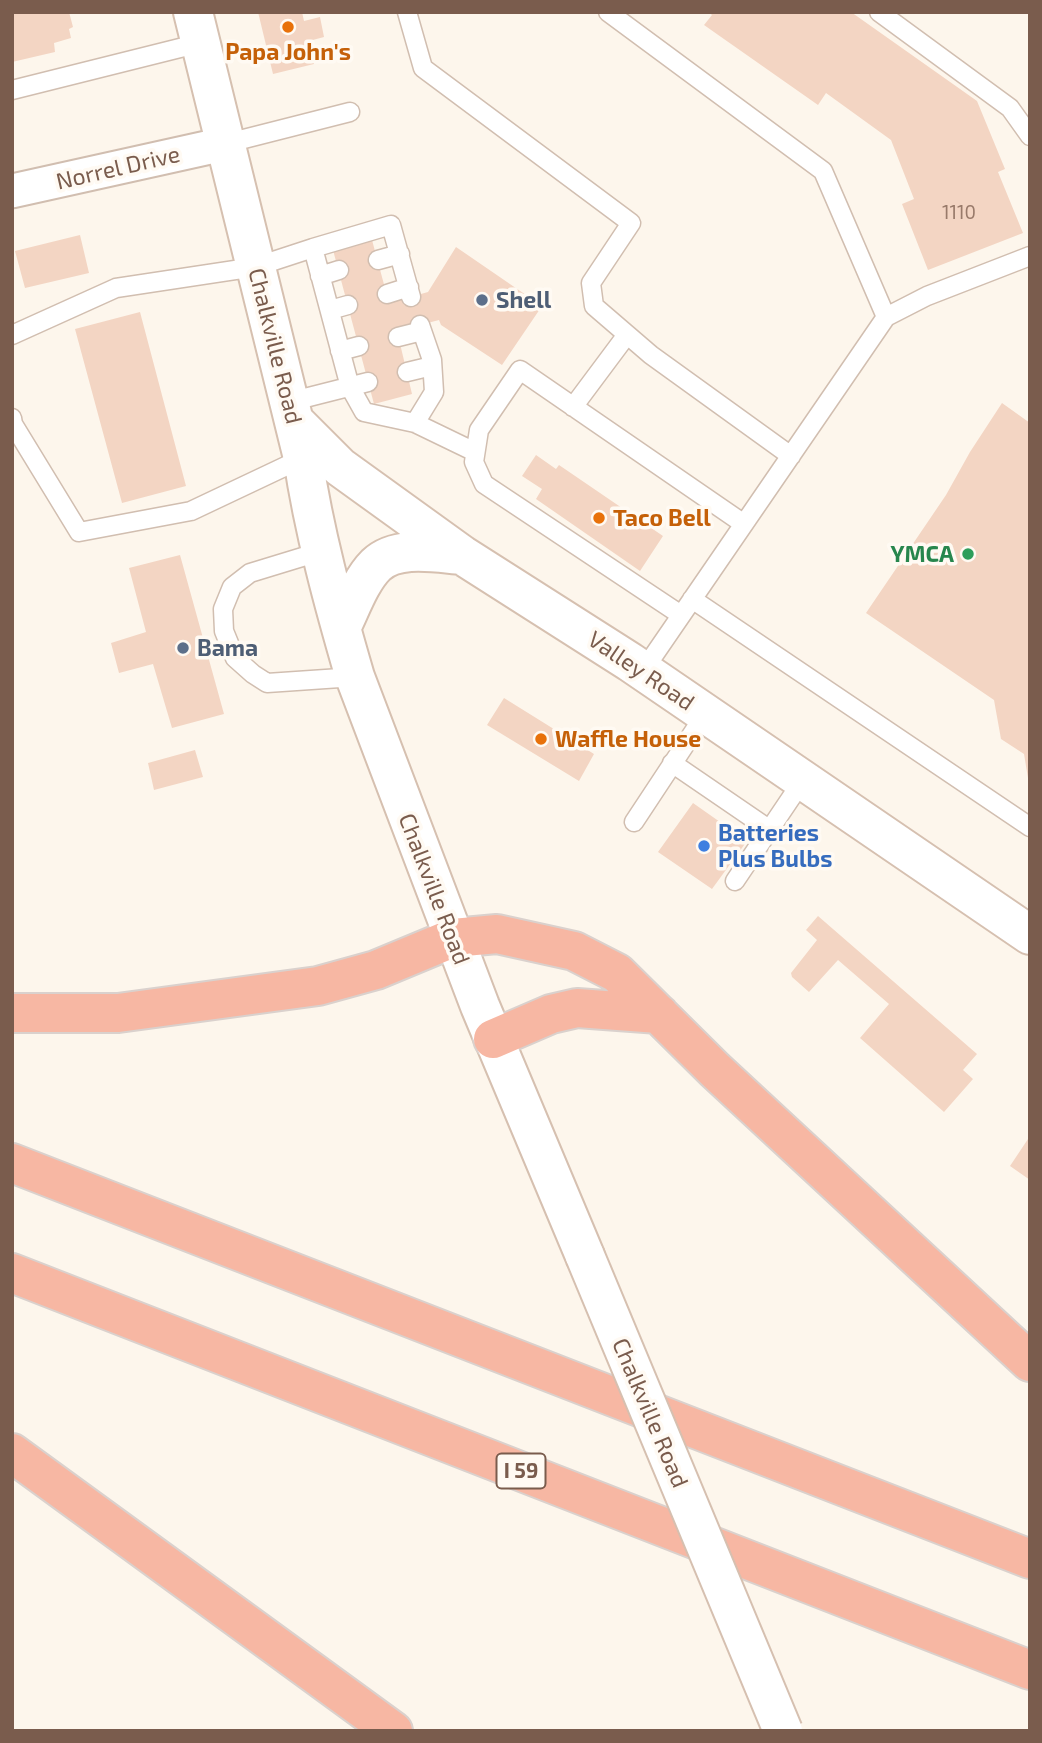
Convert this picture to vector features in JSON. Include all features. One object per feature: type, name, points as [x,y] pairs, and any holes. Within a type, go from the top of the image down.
[{"type":"highway","points":[[12,1013],[118,1013],[318,986],[376,970],[453,938],[497,933],[574,951],[617,972],[735,1089],[1030,1362]]},
{"type":"highway","points":[[493,1038],[551,1014],[577,1008],[659,1014]]},
{"type":"highway","points":[[12,1163],[1030,1559]]},
{"type":"highway","name":"I 59","points":[[12,1273],[1030,1670]]},
{"type":"highway","points":[[12,1453],[393,1731]]},
{"type":"main road","name":"Chalkville Road","points":[[196,28],[303,458],[309,500],[355,677],[493,1038],[783,1731]]},
{"type":"main road","name":"Valley Road","points":[[291,412],[340,467],[463,555],[706,713],[1030,935]]},
{"type":"main road","points":[[341,628],[362,585],[376,564],[394,555],[414,552],[463,555]]},
{"type":"street","name":"Norrel Drive","points":[[12,191],[224,144]]},
{"type":"lane","points":[[408,12],[424,68],[631,223],[591,283],[594,306],[626,336],[791,456]]},
{"type":"lane","points":[[608,12],[823,171],[886,317]]},
{"type":"lane","points":[[879,12],[1010,107],[1030,136]]},
{"type":"lane","points":[[12,90],[196,28]]},
{"type":"lane","points":[[224,144],[350,112]]},
{"type":"lane","points":[[12,335],[116,288],[255,267],[391,225],[410,292],[387,294]]},
{"type":"lane","points":[[313,248],[350,387],[363,412],[415,423],[475,452]]},
{"type":"lane","points":[[378,260],[400,254]]},
{"type":"lane","points":[[643,671],[886,317],[927,296],[1030,256]]},
{"type":"lane","points":[[320,276],[339,271]]},
{"type":"lane","points":[[330,310],[348,305]]},
{"type":"lane","points":[[398,337],[421,328],[432,366],[434,392],[415,423]]},
{"type":"lane","points":[[573,408],[626,336]]},
{"type":"lane","points":[[340,351],[359,346]]},
{"type":"lane","points":[[407,372],[432,366]]},
{"type":"lane","points":[[681,614],[484,484],[474,462],[479,430],[520,370],[744,524]]},
{"type":"lane","points":[[291,412],[368,382]]},
{"type":"lane","points":[[12,418],[13,424],[79,532],[191,511],[303,458]]},
{"type":"lane","points":[[322,551],[250,573],[232,587],[223,609],[223,631],[235,658],[267,683],[355,677]]},
{"type":"lane","points":[[692,599],[1030,827]]},
{"type":"lane","points":[[634,822],[706,713]]},
{"type":"lane","points":[[672,763],[770,830]]},
{"type":"lane","points":[[735,881],[803,780]]},
{"type":"building","points":[[12,12],[69,12],[73,27],[69,29],[71,38],[54,43],[55,52],[12,62]]},
{"type":"building","points":[[258,12],[302,12],[304,21],[320,17],[324,37],[309,41],[314,64],[273,74]]},
{"type":"building","points":[[709,12],[851,12],[977,101],[1005,169],[998,172],[1023,233],[928,270],[902,204],[914,199],[891,140],[826,93],[818,105],[704,25],[712,15]]},
{"type":"building","points":[[80,235],[89,273],[25,288],[15,251]]},
{"type":"building","points":[[372,240],[389,303],[428,292],[456,247],[542,306],[502,365],[441,325],[439,320],[397,331],[412,394],[374,404],[333,250]]},
{"type":"building","points":[[140,312],[186,486],[122,503],[75,329]]},
{"type":"building","name":"YMCA","points":[[1002,403],[1030,423],[1028,778],[1024,754],[1001,739],[994,700],[866,613],[946,495]]},
{"type":"building","name":"Taco Bell","points":[[536,455],[556,469],[559,465],[663,536],[640,571],[536,499],[542,489],[522,476]]},
{"type":"building","points":[[180,555],[224,714],[172,728],[153,664],[119,673],[111,643],[146,632],[129,568]]},
{"type":"building","points":[[504,698],[594,754],[579,781],[487,725]]},
{"type":"building","points":[[195,750],[203,777],[154,790],[148,763]]},
{"type":"building","points":[[693,803],[747,841],[712,889],[658,852]]},
{"type":"building","points":[[818,916],[977,1054],[963,1070],[973,1079],[944,1112],[860,1038],[889,1004],[838,960],[809,992],[792,977],[791,973],[817,940],[806,930]]},
{"type":"building","points":[[1030,1136],[1030,1180],[1010,1166]]},
{"type":"place","name":"Papa John's","points":[[288,27]]},
{"type":"place","name":"Shell","points":[[482,300]]},
{"type":"place","name":"Taco Bell","points":[[599,518]]},
{"type":"place","name":"YMCA","points":[[968,554]]},
{"type":"place","name":"Bama","points":[[183,648]]},
{"type":"place","name":"Waffle House","points":[[541,739]]},
{"type":"place","name":"Batteries Plus Bulbs","points":[[704,846]]}]
